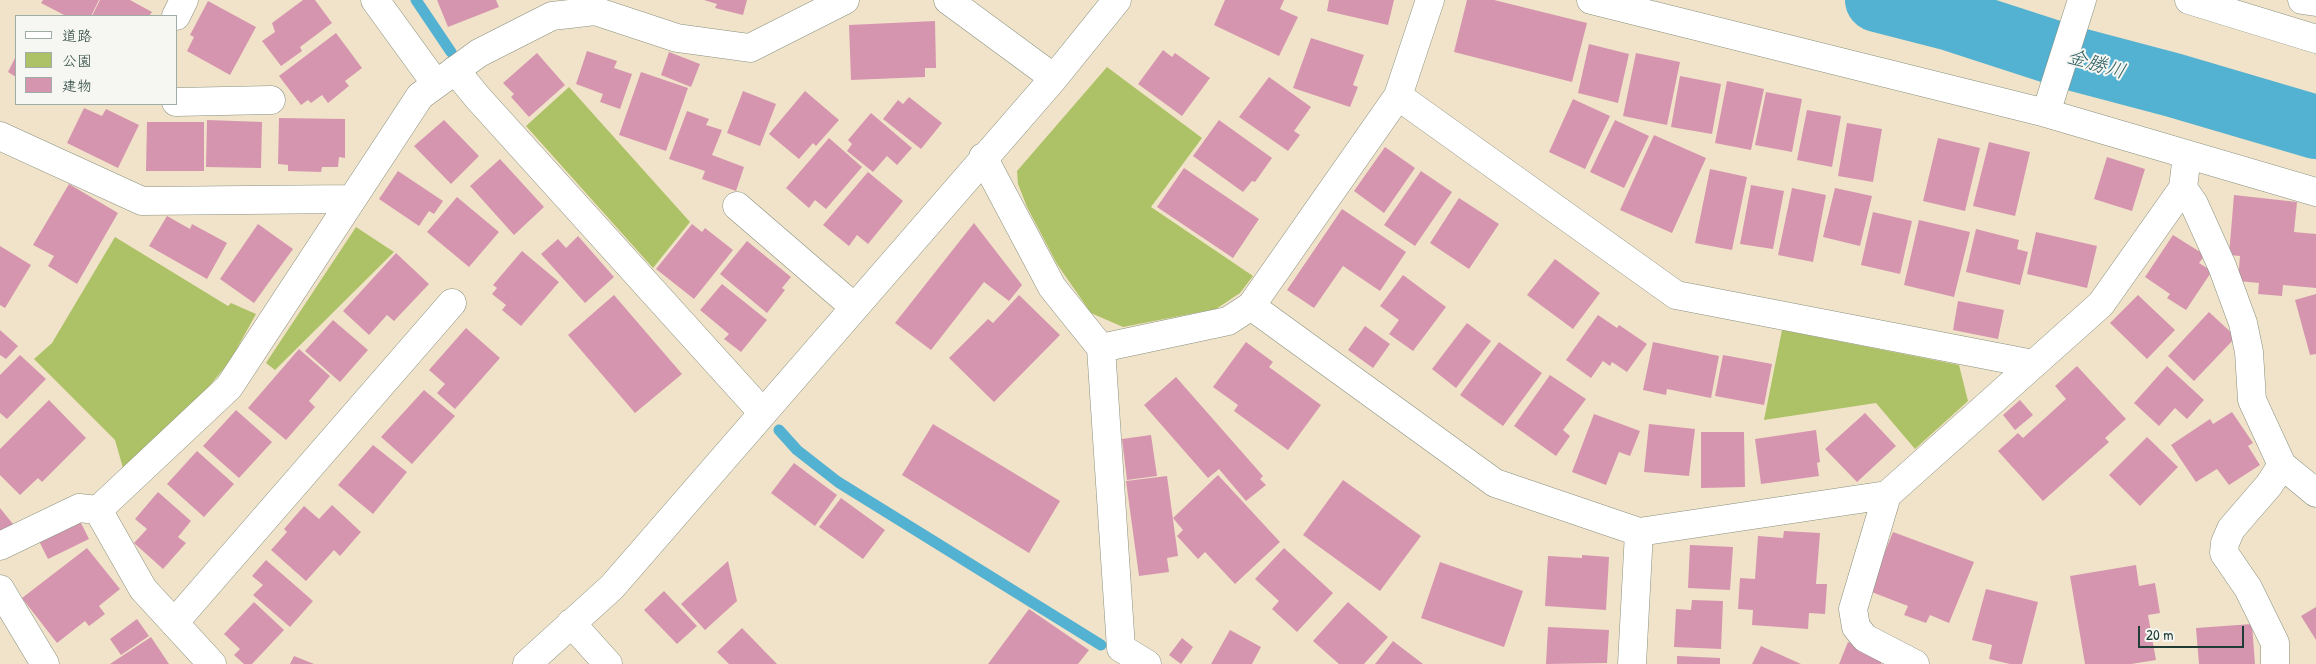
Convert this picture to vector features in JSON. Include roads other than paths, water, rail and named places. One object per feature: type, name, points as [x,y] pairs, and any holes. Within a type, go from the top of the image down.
[{"type":"street","points":[[176,15],[184,0]]},
{"type":"street","points":[[375,0],[446,77],[478,98],[763,413]]},
{"type":"street","points":[[0,546],[79,508],[98,510],[230,387],[420,96],[479,53],[549,8],[597,5],[677,38],[750,48],[845,0]]},
{"type":"street","points":[[948,0],[1054,78]]},
{"type":"street","points":[[527,664],[612,586],[983,157],[1054,78],[1117,0]]},
{"type":"street","points":[[1101,348],[1228,322],[1251,306],[1398,96],[1430,0]]},
{"type":"street","points":[[1591,0],[2048,105],[2187,155],[2316,192]]},
{"type":"street","points":[[2048,105],[2082,0]]},
{"type":"street","points":[[2188,0],[2316,39]]},
{"type":"street","points":[[2302,0],[2316,2]]},
{"type":"street","points":[[1398,96],[1676,296],[2033,364]]},
{"type":"street","points":[[178,102],[271,100]]},
{"type":"street","points":[[0,136],[142,201],[351,199]]},
{"type":"street","points":[[1915,664],[1865,638],[1856,627],[1853,609],[1887,495],[2100,304],[2183,188],[2187,155]]},
{"type":"street","points":[[983,157],[1052,287],[1101,348],[1121,648],[1147,664]]},
{"type":"street","points":[[2183,188],[2194,204],[2222,266],[2243,323],[2249,352],[2252,400],[2282,465],[2316,493]]},
{"type":"street","points":[[737,206],[854,307]]},
{"type":"street","points":[[174,623],[452,303]]},
{"type":"street","points":[[1251,306],[1494,483],[1639,532],[1887,495]]},
{"type":"street","points":[[2275,664],[2275,643],[2248,588],[2224,553],[2225,543],[2231,529],[2269,485],[2282,465]]},
{"type":"street","points":[[98,510],[143,589],[212,664]]},
{"type":"street","points":[[1632,664],[1639,532]]},
{"type":"street","points":[[0,589],[45,664]]},
{"type":"street","points":[[571,623],[608,664]]},
{"type":"waterway","points":[[416,0],[451,52]]},
{"type":"waterway","name":"金勝川","points":[[1877,0],[1951,19],[2071,58],[2173,85],[2316,127]]},
{"type":"waterway","points":[[779,430],[797,450],[838,482],[1101,645]]}]
